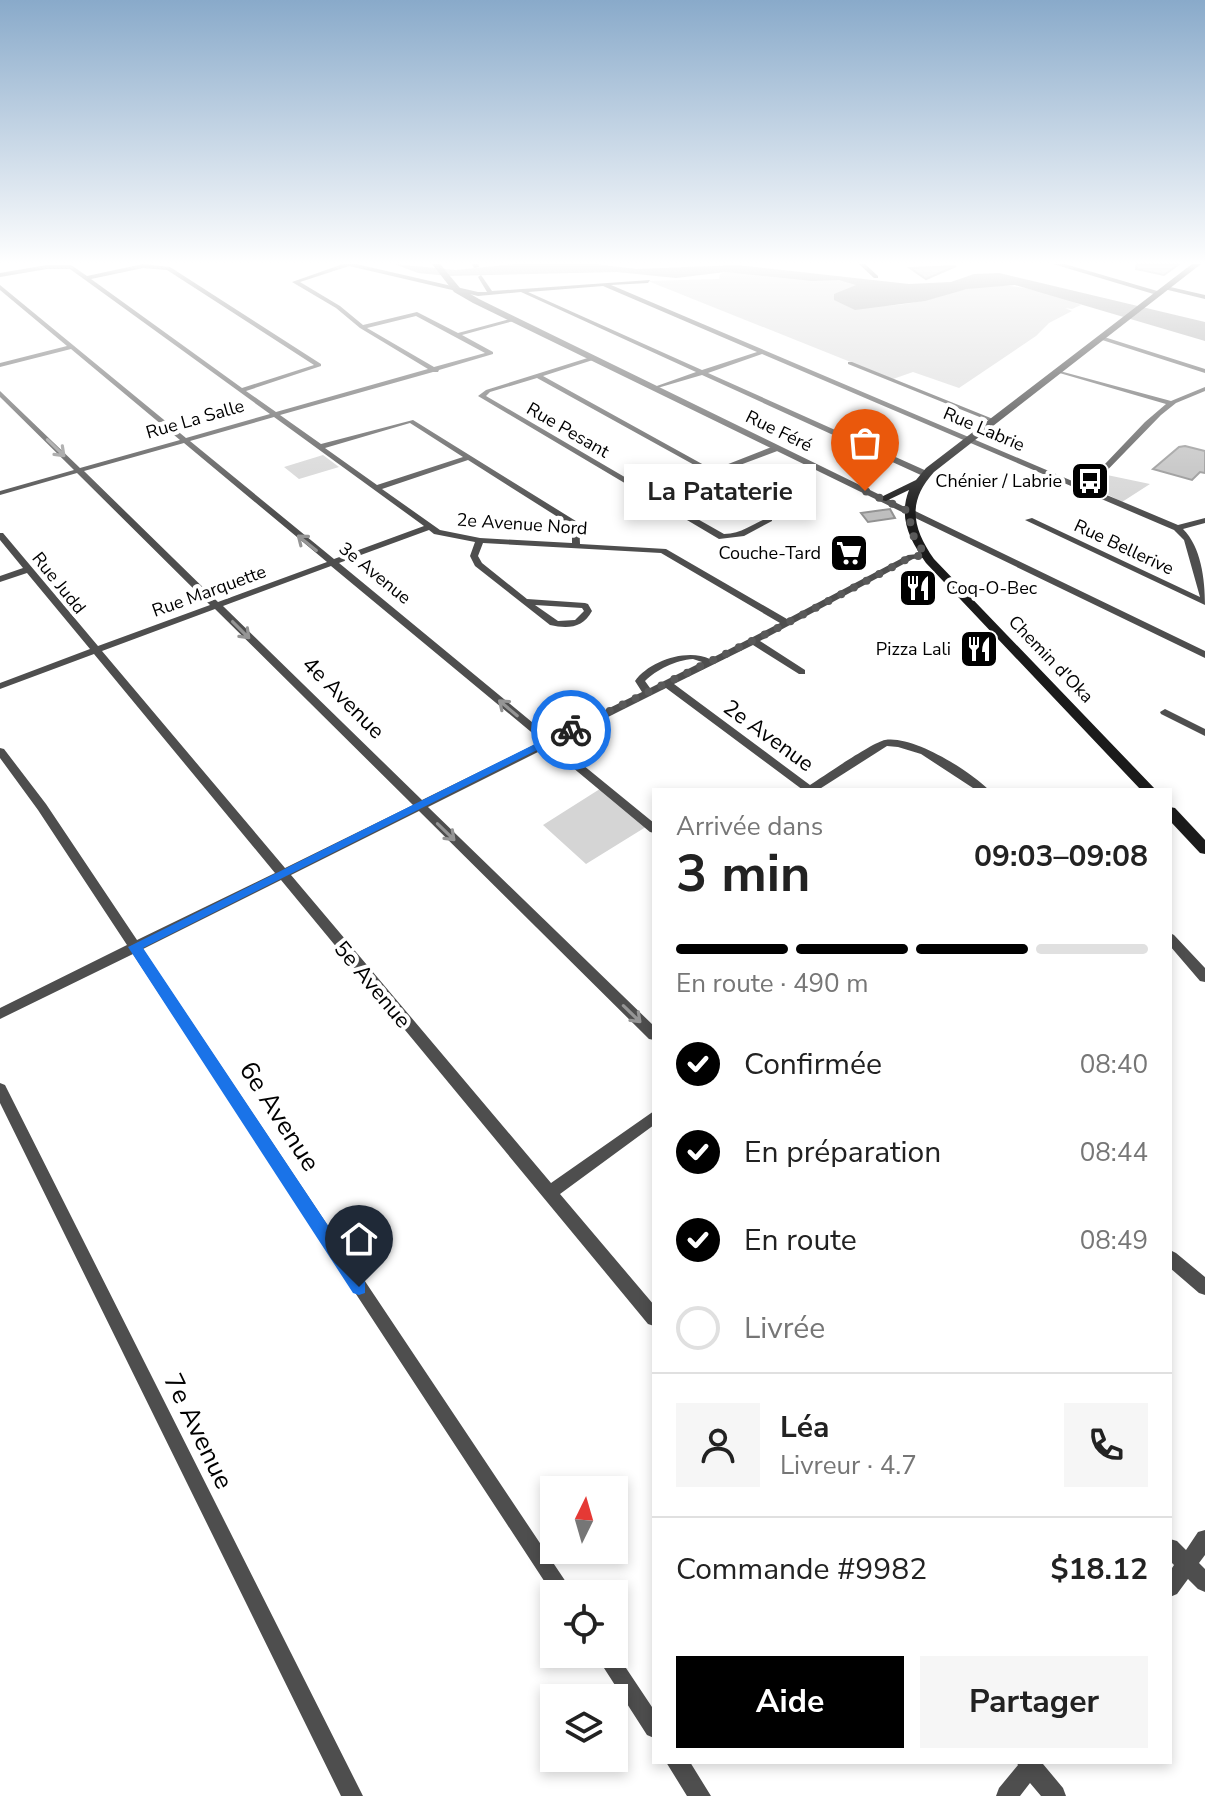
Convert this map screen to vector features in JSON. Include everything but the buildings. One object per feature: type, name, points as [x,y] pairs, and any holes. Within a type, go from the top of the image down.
[{"type":"main road","points":[[882,499],[922,478],[1088,348]]},
{"type":"main road","points":[[908,511],[922,478]]},
{"type":"main road","name":"Chemin d'Oka","points":[[908,511],[913,535],[925,555],[1147,788]]},
{"type":"main road","points":[[1172,814],[1205,849]]},
{"type":"street","points":[[0,365],[67,348]]},
{"type":"street","name":"3e Avenue","points":[[71,348],[652,827]]},
{"type":"street","name":"2e Avenue Nord","points":[[184,348],[429,527],[453,537],[480,540],[663,551],[787,623]]},
{"type":"street","points":[[241,390],[319,365],[292,348]]},
{"type":"street","points":[[397,348],[436,371]]},
{"type":"street","name":"Rue La Salle","points":[[0,493],[180,439],[436,371],[491,352],[484,348]]},
{"type":"street","name":"Rue Féré","points":[[573,348],[1205,655]]},
{"type":"street","points":[[648,348],[922,478]]},
{"type":"street","name":"Rue Labrie","points":[[748,348],[1177,528]]},
{"type":"street","points":[[1132,348],[1205,371]]},
{"type":"street","points":[[656,388],[760,353]]},
{"type":"street","points":[[537,375],[594,358]]},
{"type":"street","points":[[850,363],[994,421]]},
{"type":"street","points":[[1058,371],[1171,403]]},
{"type":"street","points":[[537,375],[712,472]]},
{"type":"street","name":"Rue Pesant","points":[[537,375],[482,394],[722,537],[757,529],[769,519]]},
{"type":"street","points":[[1085,489],[1108,468],[1133,436],[1171,403],[1205,389]]},
{"type":"street","name":"4e Avenue","points":[[0,393],[652,1033]]},
{"type":"street","points":[[320,447],[407,420],[417,423],[576,525],[576,544]]},
{"type":"street","points":[[650,496],[777,448]]},
{"type":"street","points":[[376,488],[469,457]]},
{"type":"street","name":"Rue Bellerive","points":[[1029,520],[1205,600]]},
{"type":"street","points":[[1205,520],[1177,528],[1188,539],[1205,600]]},
{"type":"street","name":"Rue Marquette","points":[[0,686],[429,527]]},
{"type":"street","name":"Rue Judd","points":[[0,535],[93,650]]},
{"type":"street","points":[[480,540],[474,556],[478,564],[525,601],[553,623],[564,626],[575,623],[588,611],[585,606],[567,602],[525,601]]},
{"type":"street","points":[[0,1014],[753,641],[911,557],[925,555]]},
{"type":"street","points":[[0,579],[27,570]]},
{"type":"street","points":[[753,641],[802,672]]},
{"type":"street","name":"5e Avenue","points":[[93,650],[652,1316]]},
{"type":"street","points":[[647,692],[640,681],[644,675],[687,655],[709,662]]},
{"type":"street","name":"2e Avenue","points":[[666,683],[807,788]]},
{"type":"street","points":[[1165,712],[1205,733]]},
{"type":"street","points":[[813,788],[885,743],[898,742],[917,747],[981,788]]},
{"type":"street","name":"6e Avenue","points":[[0,751],[135,947],[555,1580]]},
{"type":"street","points":[[1172,940],[1205,977]]},
{"type":"street","name":"7e Avenue","points":[[0,1089],[352,1796]]},
{"type":"street","points":[[549,1193],[652,1118]]},
{"type":"street","points":[[1172,1260],[1205,1287]]},
{"type":"street","points":[[1172,1584],[1205,1539]]},
{"type":"street","points":[[1172,1550],[1205,1582]]},
{"type":"street","points":[[614,1668],[652,1725]]},
{"type":"street","points":[[678,1764],[700,1796]]},
{"type":"street","points":[[1007,1796],[1029,1764]]},
{"type":"street","points":[[1031,1764],[1055,1796]]},
{"type":"shaded area","points":[[815,348],[1019,348],[959,388],[913,372],[893,379]]},
{"type":"shaded area","points":[[323,455],[339,467],[299,479],[284,467]]},
{"type":"shaded area","points":[[1107,475],[1150,484],[1122,502],[1097,489]]},
{"type":"shaded area","points":[[603,787],[649,825],[586,864],[543,825]]},
{"type":"way so far","points":[[571,730],[776,629],[911,557],[925,555],[913,535],[908,511],[865,491]]},
{"type":"place","name":"Chénier / Labrie","points":[[1090,481]]},
{"type":"place","name":"La Pataterie","points":[[865,491]]},
{"type":"place","name":"Couche-Tard","points":[[849,553]]},
{"type":"place","name":"Coq-O-Bec","points":[[918,588]]},
{"type":"place","name":"Pizza Lali","points":[[979,649]]},
{"type":"route","points":[[359,1287],[135,947],[571,730]]}]
